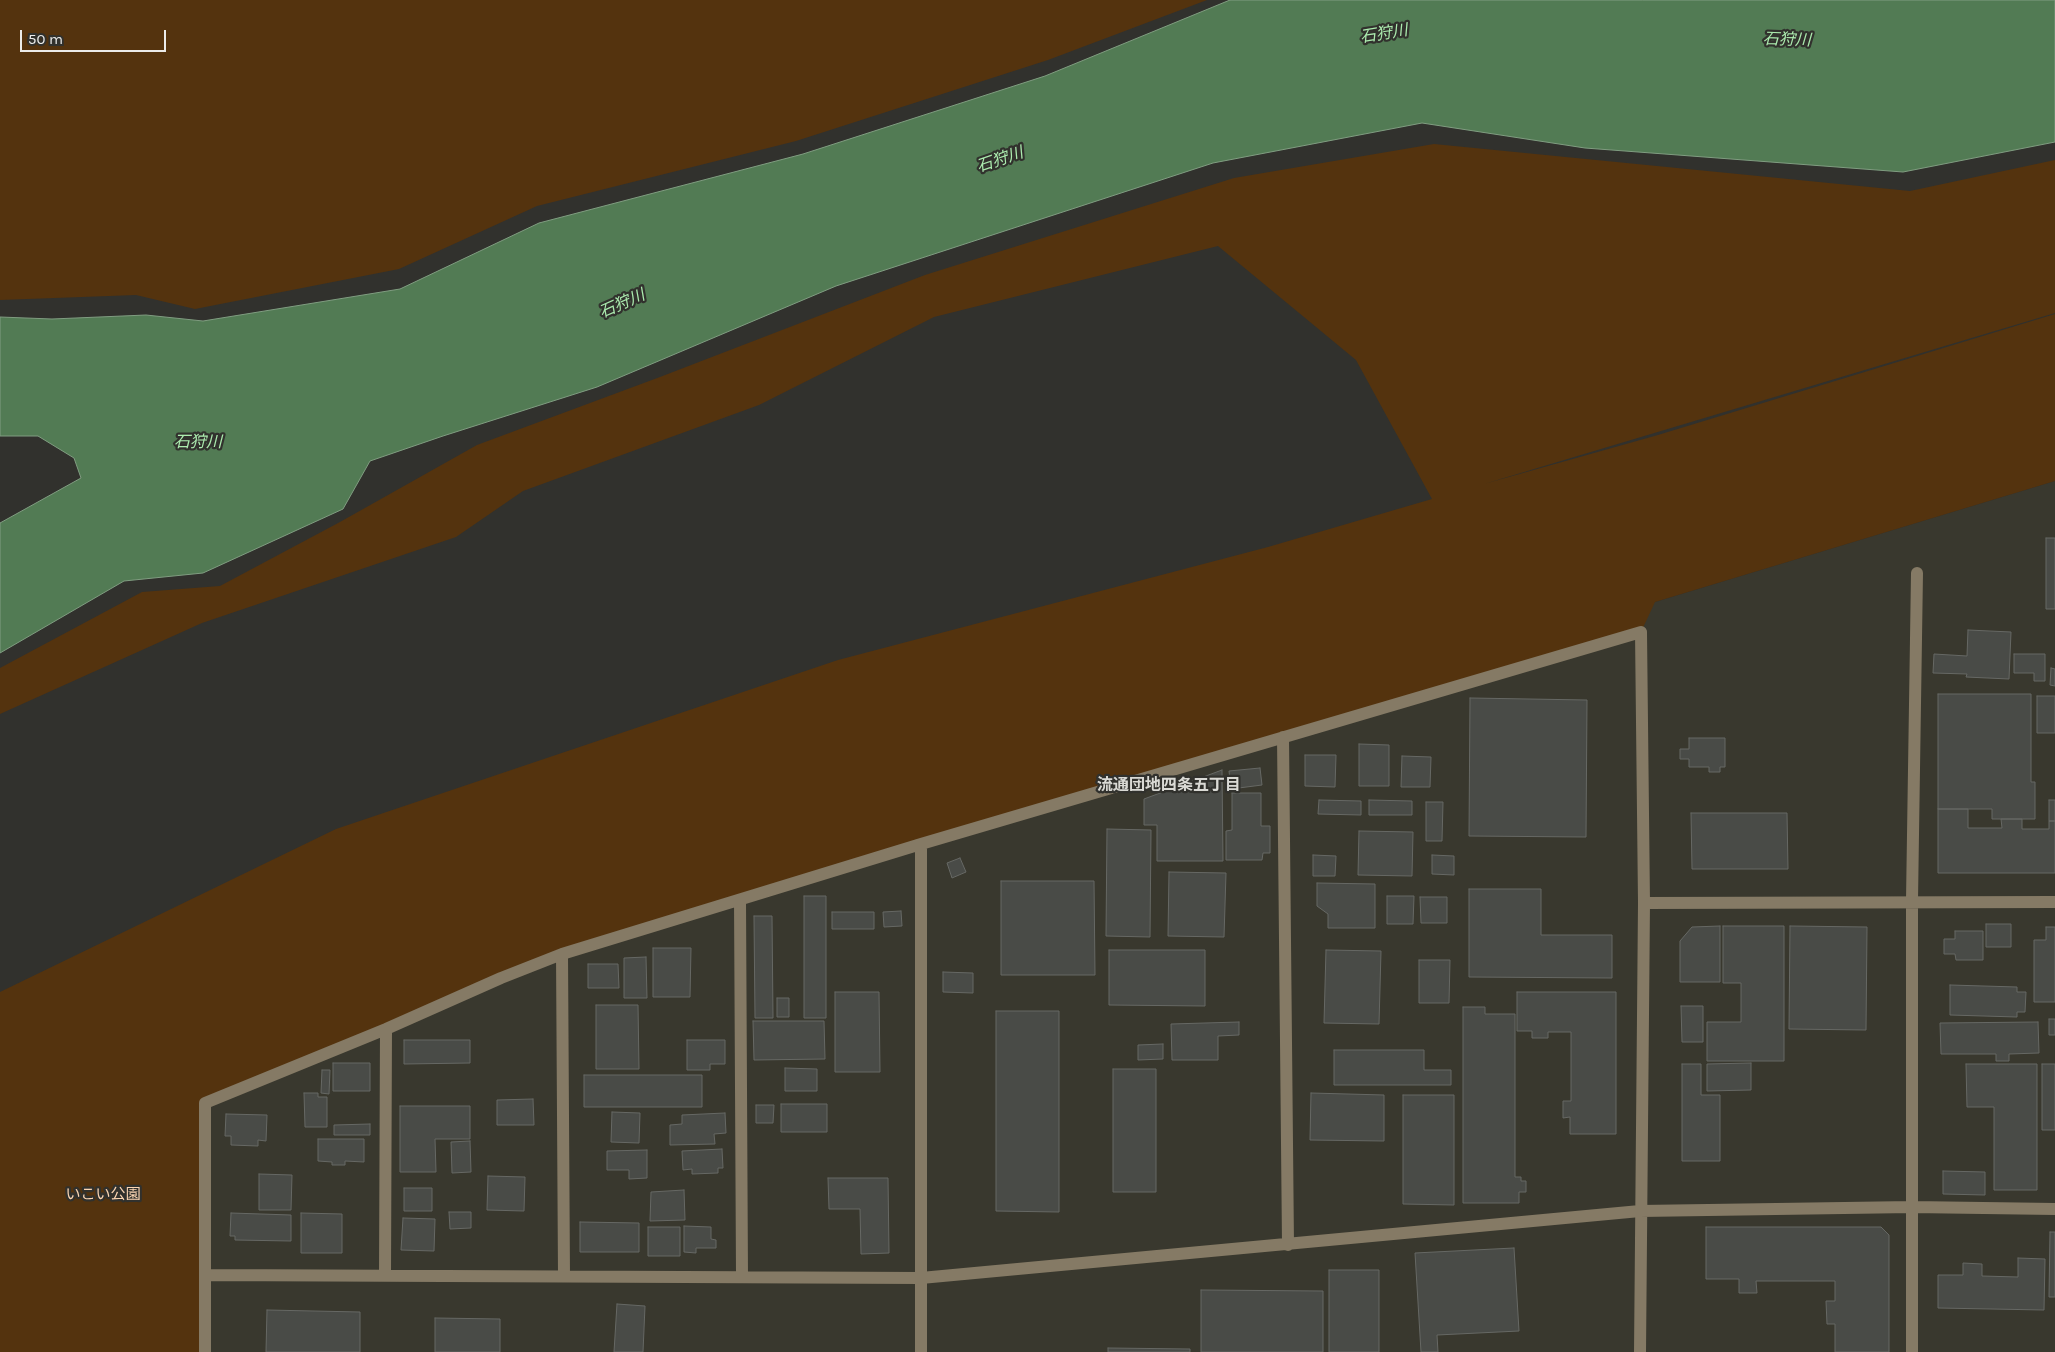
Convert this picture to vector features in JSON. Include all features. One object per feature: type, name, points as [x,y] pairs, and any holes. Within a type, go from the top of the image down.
[{"type":"street","points":[[1912,1352],[1912,900],[1917,573]]},
{"type":"street","points":[[205,1352],[205,1103],[562,954],[921,844],[1641,632],[1644,903],[1640,1352]]},
{"type":"street","points":[[1284,737],[1288,1245]]},
{"type":"street","points":[[921,844],[921,1352]]},
{"type":"street","points":[[740,900],[742,1276]]},
{"type":"street","points":[[1644,903],[1912,900],[2055,902]]},
{"type":"street","points":[[562,954],[564,1276]]},
{"type":"street","points":[[385,1274],[386,1028]]},
{"type":"street","points":[[206,1275],[385,1274],[921,1278],[1288,1245],[1640,1210],[1912,1207],[2055,1209]]},
{"type":"shaded area","points":[[2055,481],[2055,1352],[205,1352],[205,1103],[501,978],[1655,602]]},
{"type":"green space","points":[[0,0],[1207,0],[1048,60],[796,141],[537,206],[399,269],[195,309],[136,295],[0,300]]},
{"type":"green space","name":"いこい公園","points":[[1434,144],[1910,191],[2055,160],[2055,313],[1484,484],[1658,435],[2055,314],[2055,481],[1655,602],[1641,632],[562,954],[206,1103],[205,1352],[0,1352],[0,992],[336,829],[838,660],[1268,547],[1432,499],[1356,360],[1218,246],[934,317],[759,405],[523,491],[456,537],[202,623],[0,714],[0,668],[142,592],[220,586],[340,522],[477,445],[925,275],[1234,178]]},
{"type":"water","name":"石狩川","points":[[1230,0],[2055,0],[2055,142],[1903,172],[1585,148],[1422,123],[1213,163],[836,286],[597,387],[370,461],[343,509],[203,573],[124,581],[0,653],[0,523],[81,478],[74,458],[38,436],[0,436],[0,317],[52,319],[146,315],[203,321],[400,289],[539,223],[803,154],[1045,76]]},
{"type":"building","points":[[2046,538],[2055,538],[2055,609],[2046,609]]},
{"type":"building","points":[[1968,630],[2011,632],[2009,679],[1966,677],[1967,674],[1933,673],[1934,654],[1967,656]]},
{"type":"building","points":[[2014,654],[2045,654],[2045,681],[2034,681],[2034,673],[2014,673]]},
{"type":"building","points":[[2051,668],[2055,669],[2055,686],[2050,685]]},
{"type":"building","points":[[1938,694],[2031,694],[2031,782],[2035,782],[2035,819],[1992,819],[1992,809],[1938,809]]},
{"type":"building","points":[[2037,696],[2055,696],[2055,733],[2037,733]]},
{"type":"building","points":[[1470,698],[1587,700],[1586,837],[1469,836]]},
{"type":"building","points":[[1689,738],[1725,738],[1725,767],[1720,767],[1720,772],[1709,772],[1709,767],[1689,767],[1689,759],[1680,759],[1680,749],[1689,749]]},
{"type":"building","points":[[1359,744],[1389,745],[1389,786],[1359,786]]},
{"type":"building","points":[[1305,755],[1336,755],[1335,787],[1305,786]]},
{"type":"building","points":[[1402,756],[1431,757],[1430,787],[1401,787]]},
{"type":"building","points":[[1260,768],[1262,785],[1231,789],[1229,771]]},
{"type":"building","points":[[1222,770],[1223,861],[1157,861],[1157,825],[1144,825],[1144,799]]},
{"type":"building","points":[[1232,793],[1261,793],[1261,826],[1270,826],[1270,853],[1263,853],[1262,860],[1226,860],[1226,831],[1232,830]]},
{"type":"building","points":[[1319,800],[1361,801],[1361,815],[1318,814]]},
{"type":"building","points":[[1369,800],[1412,801],[1412,815],[1369,815]]},
{"type":"building","points":[[2049,800],[2055,800],[2055,821],[2049,821]]},
{"type":"building","points":[[1426,802],[1443,802],[1442,841],[1426,841]]},
{"type":"building","points":[[1938,809],[1968,809],[1968,828],[2002,828],[2001,819],[2022,819],[2022,829],[2049,829],[2049,821],[2055,821],[2055,873],[1938,873]]},
{"type":"building","points":[[1691,813],[1787,813],[1788,869],[1692,869]]},
{"type":"building","points":[[1107,829],[1151,830],[1150,937],[1106,936]]},
{"type":"building","points":[[1359,831],[1413,832],[1412,876],[1358,875]]},
{"type":"building","points":[[1313,855],[1336,856],[1335,876],[1313,876]]},
{"type":"building","points":[[1432,855],[1454,856],[1454,875],[1432,874]]},
{"type":"building","points":[[960,858],[966,872],[952,878],[947,863]]},
{"type":"building","points":[[1169,872],[1226,873],[1224,937],[1168,936]]},
{"type":"building","points":[[1001,881],[1094,881],[1095,975],[1001,975]]},
{"type":"building","points":[[1317,883],[1375,884],[1375,928],[1328,928],[1328,914],[1317,906]]},
{"type":"building","points":[[1469,889],[1541,889],[1541,935],[1612,935],[1612,978],[1469,977]]},
{"type":"building","points":[[804,896],[826,896],[826,1018],[804,1018]]},
{"type":"building","points":[[1387,896],[1414,896],[1413,924],[1387,924]]},
{"type":"building","points":[[1420,897],[1447,897],[1447,923],[1421,923]]},
{"type":"building","points":[[901,911],[902,926],[884,927],[883,912]]},
{"type":"building","points":[[832,912],[874,912],[874,929],[832,929]]},
{"type":"building","points":[[754,916],[772,916],[773,1018],[755,1018]]},
{"type":"building","points":[[1986,924],[2011,924],[2011,947],[1986,947]]},
{"type":"building","points":[[1720,926],[1720,982],[1680,982],[1680,941],[1692,927]]},
{"type":"building","points":[[1723,926],[1784,926],[1784,1061],[1707,1061],[1707,1022],[1741,1022],[1741,983],[1723,983]]},
{"type":"building","points":[[1790,926],[1867,927],[1866,1030],[1789,1029]]},
{"type":"building","points":[[2046,927],[2055,927],[2055,1002],[2034,1002],[2034,940],[2046,940]]},
{"type":"building","points":[[1955,931],[1983,931],[1983,960],[1956,960],[1955,954],[1944,954],[1944,939],[1955,939]]},
{"type":"building","points":[[653,948],[691,948],[690,997],[653,997]]},
{"type":"building","points":[[1109,950],[1205,950],[1205,1006],[1109,1005]]},
{"type":"building","points":[[1326,950],[1381,951],[1379,1024],[1324,1023]]},
{"type":"building","points":[[646,957],[647,998],[624,998],[624,958]]},
{"type":"building","points":[[1419,960],[1450,960],[1449,1003],[1419,1003]]},
{"type":"building","points":[[588,964],[618,964],[619,988],[588,988]]},
{"type":"building","points":[[943,972],[973,973],[973,993],[943,992]]},
{"type":"building","points":[[1950,985],[2017,987],[2017,992],[2026,992],[2025,1012],[2017,1012],[2017,1017],[1950,1015]]},
{"type":"building","points":[[835,992],[879,992],[880,1072],[835,1072]]},
{"type":"building","points":[[1517,992],[1616,992],[1616,1134],[1570,1134],[1570,1117],[1563,1118],[1563,1101],[1571,1101],[1571,1032],[1548,1032],[1548,1038],[1532,1038],[1532,1031],[1517,1031]]},
{"type":"building","points":[[777,998],[789,998],[789,1017],[777,1017]]},
{"type":"building","points":[[596,1005],[638,1005],[639,1069],[596,1069]]},
{"type":"building","points":[[1681,1006],[1703,1006],[1703,1042],[1682,1042]]},
{"type":"building","points":[[1463,1007],[1485,1007],[1485,1014],[1515,1014],[1515,1177],[1521,1177],[1521,1181],[1526,1181],[1526,1192],[1519,1192],[1519,1203],[1463,1203]]},
{"type":"building","points":[[996,1011],[1059,1011],[1059,1212],[996,1211]]},
{"type":"building","points":[[2049,1019],[2055,1019],[2055,1035],[2049,1035]]},
{"type":"building","points":[[753,1021],[824,1021],[825,1059],[754,1060]]},
{"type":"building","points":[[1239,1022],[1239,1035],[1218,1036],[1218,1060],[1172,1060],[1171,1024]]},
{"type":"building","points":[[2038,1022],[2039,1053],[2009,1054],[2009,1061],[1996,1061],[1996,1054],[1941,1054],[1940,1023]]},
{"type":"building","points":[[404,1040],[470,1040],[470,1063],[404,1064]]},
{"type":"building","points":[[687,1040],[725,1040],[725,1064],[710,1064],[710,1070],[687,1070]]},
{"type":"building","points":[[1163,1044],[1163,1059],[1138,1060],[1138,1045]]},
{"type":"building","points":[[1334,1050],[1424,1050],[1424,1070],[1451,1070],[1451,1085],[1334,1085]]},
{"type":"building","points":[[333,1063],[370,1063],[370,1091],[333,1091]]},
{"type":"building","points":[[1751,1063],[1751,1090],[1707,1091],[1707,1064]]},
{"type":"building","points":[[1682,1064],[1701,1064],[1701,1095],[1720,1095],[1720,1161],[1682,1161]]},
{"type":"building","points":[[1966,1064],[2037,1064],[2037,1190],[1994,1190],[1994,1107],[1967,1107]]},
{"type":"building","points":[[2042,1064],[2055,1064],[2055,1130],[2042,1130]]},
{"type":"building","points":[[785,1068],[817,1069],[817,1091],[785,1091]]},
{"type":"building","points":[[1113,1069],[1156,1069],[1156,1192],[1113,1192]]},
{"type":"building","points":[[322,1070],[330,1070],[329,1094],[321,1093]]},
{"type":"building","points":[[584,1075],[702,1075],[702,1107],[584,1107]]},
{"type":"building","points":[[304,1093],[318,1093],[318,1097],[327,1097],[327,1127],[305,1127]]},
{"type":"building","points":[[1311,1093],[1384,1095],[1384,1141],[1310,1140]]},
{"type":"building","points":[[1403,1095],[1454,1095],[1454,1205],[1403,1204]]},
{"type":"building","points":[[533,1099],[534,1125],[497,1125],[497,1100]]},
{"type":"building","points":[[781,1104],[827,1104],[827,1132],[781,1132]]},
{"type":"building","points":[[756,1105],[774,1105],[773,1123],[756,1123]]},
{"type":"building","points":[[400,1106],[470,1106],[470,1139],[435,1139],[436,1172],[400,1172]]},
{"type":"building","points":[[612,1112],[640,1113],[639,1143],[611,1142]]},
{"type":"building","points":[[725,1113],[726,1133],[714,1134],[715,1144],[670,1145],[670,1125],[682,1124],[682,1115]]},
{"type":"building","points":[[226,1114],[267,1115],[266,1141],[258,1140],[258,1146],[231,1145],[231,1136],[225,1136]]},
{"type":"building","points":[[370,1124],[370,1135],[334,1135],[334,1125]]},
{"type":"building","points":[[318,1139],[364,1139],[364,1162],[345,1161],[345,1165],[332,1165],[332,1162],[318,1161]]},
{"type":"building","points":[[470,1141],[471,1172],[452,1173],[451,1142]]},
{"type":"building","points":[[722,1149],[723,1168],[718,1168],[718,1173],[692,1174],[692,1169],[683,1170],[682,1151]]},
{"type":"building","points":[[647,1150],[647,1178],[629,1179],[629,1170],[607,1170],[607,1151]]},
{"type":"building","points":[[1943,1171],[1985,1172],[1985,1195],[1943,1194]]},
{"type":"building","points":[[259,1174],[292,1175],[291,1210],[259,1210]]},
{"type":"building","points":[[488,1176],[525,1177],[524,1211],[487,1210]]},
{"type":"building","points":[[828,1178],[888,1178],[889,1253],[861,1254],[860,1209],[829,1209]]},
{"type":"building","points":[[404,1188],[432,1188],[432,1211],[404,1211]]},
{"type":"building","points":[[684,1190],[685,1220],[650,1221],[651,1192]]},
{"type":"building","points":[[449,1212],[471,1212],[471,1228],[450,1229]]},
{"type":"building","points":[[231,1213],[291,1215],[291,1241],[235,1240],[235,1236],[230,1236]]},
{"type":"building","points":[[301,1213],[342,1214],[342,1253],[301,1253]]},
{"type":"building","points":[[403,1218],[435,1219],[434,1251],[401,1250]]},
{"type":"building","points":[[580,1222],[639,1223],[639,1252],[580,1252]]},
{"type":"building","points":[[684,1226],[711,1227],[711,1239],[716,1240],[716,1248],[696,1248],[696,1253],[684,1252]]},
{"type":"building","points":[[648,1227],[680,1227],[680,1256],[648,1256]]},
{"type":"building","points":[[1706,1227],[1881,1227],[1889,1235],[1889,1352],[1835,1352],[1835,1324],[1827,1324],[1826,1301],[1835,1301],[1835,1281],[1756,1281],[1757,1293],[1739,1293],[1739,1279],[1706,1279]]},
{"type":"building","points":[[2050,1232],[2055,1232],[2055,1297],[2049,1297]]},
{"type":"building","points":[[1514,1248],[1519,1331],[1437,1335],[1438,1352],[1421,1352],[1415,1253]]},
{"type":"building","points":[[2018,1258],[2045,1259],[2044,1310],[1938,1308],[1938,1275],[1963,1275],[1963,1263],[1982,1264],[1982,1276],[2018,1277]]},
{"type":"building","points":[[1329,1270],[1379,1270],[1379,1352],[1329,1352]]},
{"type":"building","points":[[1201,1290],[1323,1291],[1323,1352],[1201,1352]]},
{"type":"building","points":[[617,1304],[645,1306],[643,1352],[614,1352]]},
{"type":"building","points":[[267,1310],[360,1312],[360,1352],[266,1352]]},
{"type":"building","points":[[435,1318],[500,1319],[500,1352],[435,1352]]},
{"type":"building","points":[[1108,1348],[1190,1349],[1190,1352],[1108,1352]]},
{"type":"district","name":"流通団地四条五丁目","points":[[1169,785]]}]
